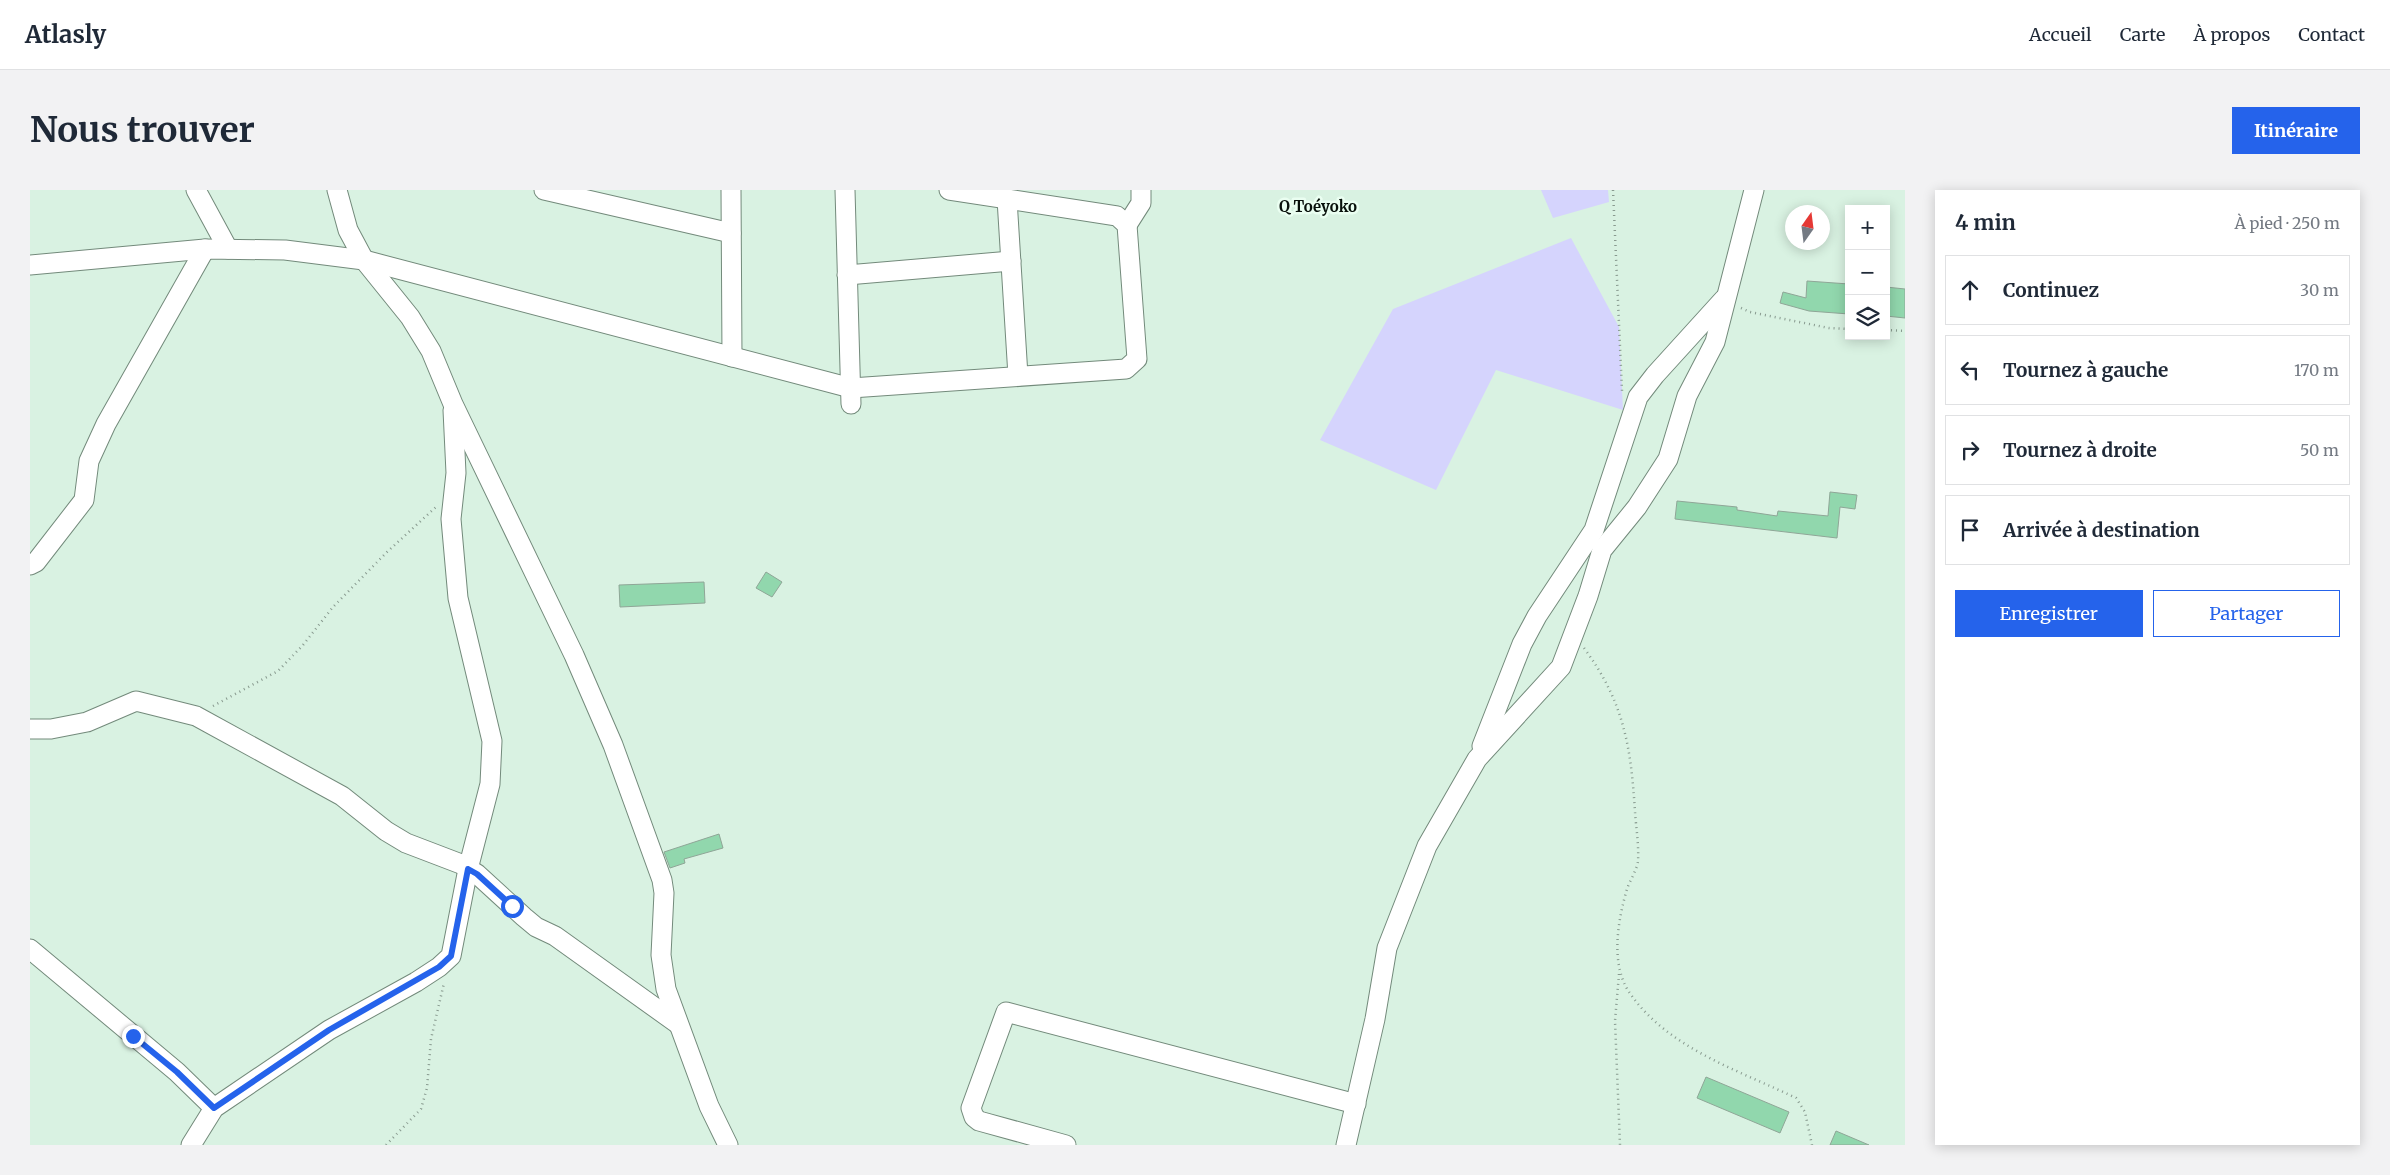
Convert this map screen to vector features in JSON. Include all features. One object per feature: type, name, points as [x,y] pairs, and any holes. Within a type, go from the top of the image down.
[{"type":"street","points":[[196,190],[228,249]]},
{"type":"street","points":[[337,190],[348,230],[364,260],[410,317],[432,351],[453,404],[574,655],[623,772],[662,880],[664,893],[661,955],[666,990],[709,1106],[728,1145]]},
{"type":"street","points":[[544,190],[731,233]]},
{"type":"street","points":[[731,190],[732,357]]},
{"type":"street","points":[[845,190],[851,396]]},
{"type":"street","points":[[949,190],[1117,216],[1127,225]]},
{"type":"street","points":[[30,265],[204,249],[285,250],[364,260],[732,357],[851,396],[1018,376],[1126,369],[1136,359],[1127,225],[1141,204],[1141,190]]},
{"type":"street","points":[[1477,759],[1561,667],[1588,596],[1602,550],[1637,506],[1668,459],[1687,396],[1715,342],[1754,190]]},
{"type":"street","points":[[1008,199],[1018,376]]},
{"type":"street","points":[[30,565],[36,562],[84,500],[89,461],[106,424],[204,249]]},
{"type":"street","points":[[847,275],[1011,261]]},
{"type":"street","points":[[1346,1145],[1375,1019],[1387,948],[1426,846],[1477,759],[1522,644],[1537,616],[1594,530],[1638,397],[1655,375],[1727,296]]},
{"type":"street","points":[[192,1145],[214,1108],[329,1030],[416,982],[439,967],[451,956],[468,869],[490,784],[492,742],[458,598],[451,519],[456,473],[453,404]]},
{"type":"street","points":[[30,729],[51,729],[86,722],[136,701],[196,716],[342,796],[386,832],[406,844],[477,874],[536,927],[555,936],[678,1024]]},
{"type":"street","points":[[30,949],[177,1072],[214,1108]]},
{"type":"street","points":[[1066,1145],[980,1121],[974,1117],[971,1108],[1006,1012],[1356,1104]]},
{"type":"path","points":[[1612,190],[1622,392]]},
{"type":"path","points":[[1727,296],[1734,305],[1750,312],[1829,328],[1845,329]]},
{"type":"path","points":[[1890,330],[1905,330]]},
{"type":"path","points":[[196,716],[278,671],[303,645],[333,608],[387,552],[434,509],[454,495]]},
{"type":"path","points":[[1573,633],[1596,664],[1613,694],[1625,727],[1633,782],[1638,862],[1622,906],[1617,954],[1620,972],[1628,990],[1642,1007],[1689,1048],[1796,1098],[1806,1112],[1812,1145]]},
{"type":"path","points":[[386,1145],[421,1109],[427,1088],[431,1038],[451,956]]},
{"type":"path","points":[[1620,972],[1615,1021],[1620,1145]]},
{"type":"shaded area","points":[[1541,190],[1608,190],[1609,202],[1553,218]]},
{"type":"shaded area","points":[[1571,238],[1619,327],[1623,410],[1496,370],[1436,490],[1320,440],[1393,309]]},
{"type":"building","points":[[1807,281],[1845,284],[1845,314],[1809,311],[1780,303],[1783,292],[1806,298]]},
{"type":"building","points":[[1890,287],[1905,289],[1905,318],[1890,316]]},
{"type":"building","points":[[1830,492],[1857,495],[1855,509],[1840,507],[1837,538],[1675,519],[1677,501],[1737,507],[1737,510],[1777,516],[1778,511],[1828,516]]},
{"type":"building","points":[[766,572],[782,582],[772,597],[756,588]]},
{"type":"building","points":[[704,582],[705,603],[620,607],[619,585]]},
{"type":"building","points":[[719,834],[723,848],[684,859],[685,863],[670,868],[664,852]]},
{"type":"building","points":[[1706,1077],[1789,1112],[1780,1133],[1697,1098]]},
{"type":"building","points":[[1836,1131],[1869,1145],[1830,1145]]},
{"type":"district","name":"Q Toéyoko","points":[[1318,206]]},
{"type":"route","points":[[133,1036],[177,1072],[214,1108],[329,1030],[416,982],[439,967],[451,956],[468,869],[477,874],[512,906]]}]
